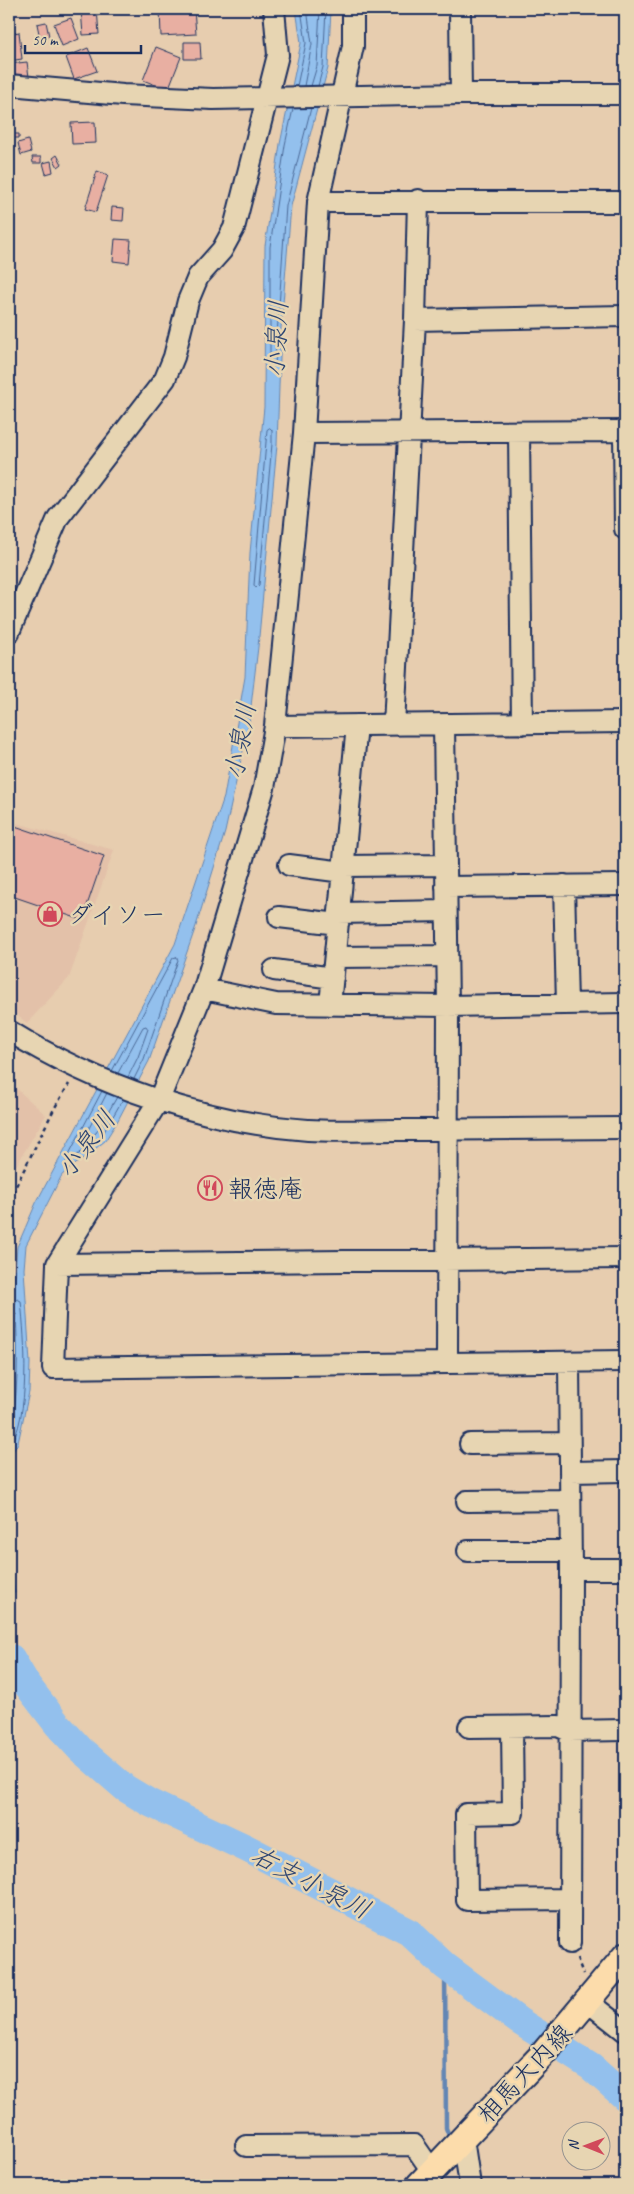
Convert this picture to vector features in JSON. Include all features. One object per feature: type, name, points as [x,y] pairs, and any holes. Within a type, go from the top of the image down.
[{"type":"main road","name":"相馬大内線","points":[[426,2178],[542,2055],[625,1956]]},
{"type":"street","points":[[9,632],[58,518],[166,379],[174,357],[188,301],[198,277],[222,250],[234,228],[278,54],[274,9]]},
{"type":"street","points":[[353,9],[353,46],[318,202],[304,433],[274,726],[264,788],[204,989],[150,1096],[57,1264],[53,1368],[625,1361]]},
{"type":"street","points":[[460,9],[461,94]]},
{"type":"street","points":[[9,85],[123,95],[213,99],[461,94],[625,94]]},
{"type":"street","points":[[318,202],[418,200],[625,202]]},
{"type":"street","points":[[394,725],[415,320],[418,200]]},
{"type":"street","points":[[415,320],[625,316]]},
{"type":"street","points":[[304,433],[625,431],[625,529]]},
{"type":"street","points":[[519,432],[522,724]]},
{"type":"street","points":[[274,726],[625,722]]},
{"type":"street","points":[[444,724],[448,1006],[446,1130],[447,1363]]},
{"type":"street","points":[[330,1005],[357,726]]},
{"type":"street","points":[[289,865],[343,869],[446,865]]},
{"type":"street","points":[[446,887],[625,885]]},
{"type":"street","points":[[564,886],[567,1004]]},
{"type":"street","points":[[279,918],[338,919],[446,911]]},
{"type":"street","points":[[335,957],[447,956]]},
{"type":"street","points":[[274,970],[333,978]]},
{"type":"street","points":[[204,989],[276,1004],[448,1006],[625,1003]]},
{"type":"street","points":[[9,1032],[36,1048],[79,1069],[176,1107],[308,1130],[625,1128]]},
{"type":"street","points":[[57,1264],[625,1258]]},
{"type":"street","points":[[569,1363],[571,1560],[570,1943]]},
{"type":"street","points":[[470,1444],[569,1443]]},
{"type":"street","points":[[570,1472],[625,1471]]},
{"type":"street","points":[[467,1501],[570,1500]]},
{"type":"street","points":[[468,1552],[571,1560],[625,1569]]},
{"type":"street","points":[[512,1726],[513,1813],[466,1814],[467,1900],[570,1898]]},
{"type":"street","points":[[469,1727],[558,1726],[570,1731],[625,1730]]},
{"type":"street","points":[[587,2003],[625,2031]]},
{"type":"street","points":[[462,2139],[470,2185]]},
{"type":"street","points":[[246,2146],[414,2145],[426,2178]]},
{"type":"path","points":[[9,1200],[54,1109],[79,1069]]},
{"type":"path","points":[[570,1943],[587,2003]]},
{"type":"shaded area","name":"ダイソー","points":[[9,821],[114,850],[69,978],[27,1023],[9,1009]]},
{"type":"shaded area","points":[[9,1082],[46,1115],[9,1178]]},
{"type":"water","name":"小泉川","points":[[296,9],[331,9],[328,68],[291,206],[281,328],[277,445],[249,723],[225,832],[196,926],[149,1061],[105,1141],[62,1175],[26,1245],[24,1269],[30,1363],[29,1392],[18,1443],[9,1458],[9,1342],[17,1247],[36,1203],[175,944],[224,797],[245,677],[250,553],[264,407],[265,246],[280,144],[301,43]]},
{"type":"water","points":[[9,1561],[15,1593],[9,1592]]},
{"type":"building","points":[[81,9],[97,9],[99,34],[83,35]]},
{"type":"building","points":[[160,9],[194,9],[196,34],[161,36]]},
{"type":"building","points":[[71,18],[79,39],[62,46],[54,24]]},
{"type":"building","points":[[46,22],[49,36],[40,38],[37,24]]},
{"type":"building","points":[[19,32],[22,59],[9,61],[9,34]]},
{"type":"building","points":[[184,42],[200,42],[201,59],[184,59]]},
{"type":"building","points":[[156,47],[181,57],[168,90],[143,80]]},
{"type":"building","points":[[88,48],[97,71],[74,79],[66,57]]},
{"type":"building","points":[[27,62],[29,77],[11,79],[9,64]]},
{"type":"building","points":[[95,122],[96,143],[72,144],[71,123]]},
{"type":"building","points":[[10,134],[19,134],[19,138],[10,138]]},
{"type":"building","points":[[28,140],[31,152],[21,155],[18,143]]},
{"type":"building","points":[[57,155],[62,164],[58,167],[53,158]]},
{"type":"building","points":[[32,157],[41,157],[41,163],[33,163]]},
{"type":"building","points":[[51,161],[53,172],[46,174],[43,163]]},
{"type":"building","points":[[97,171],[108,175],[96,212],[85,209]]},
{"type":"building","points":[[112,207],[124,208],[123,221],[111,220]]},
{"type":"building","points":[[115,239],[131,240],[129,263],[113,261]]},
{"type":"building","points":[[9,824],[104,856],[82,920],[9,895]]},
{"type":"waterway","name":"右支小泉川","points":[[11,1658],[27,1685],[57,1724],[80,1749],[125,1788],[150,1803],[246,1848],[409,1932],[445,1966],[519,2021],[591,2067],[625,2097]]},
{"type":"waterway","points":[[445,1966],[446,2128],[451,2141]]},
{"type":"place","name":"ダイソー","points":[[50,914]]},
{"type":"place","name":"報徳庵","points":[[210,1188]]}]
